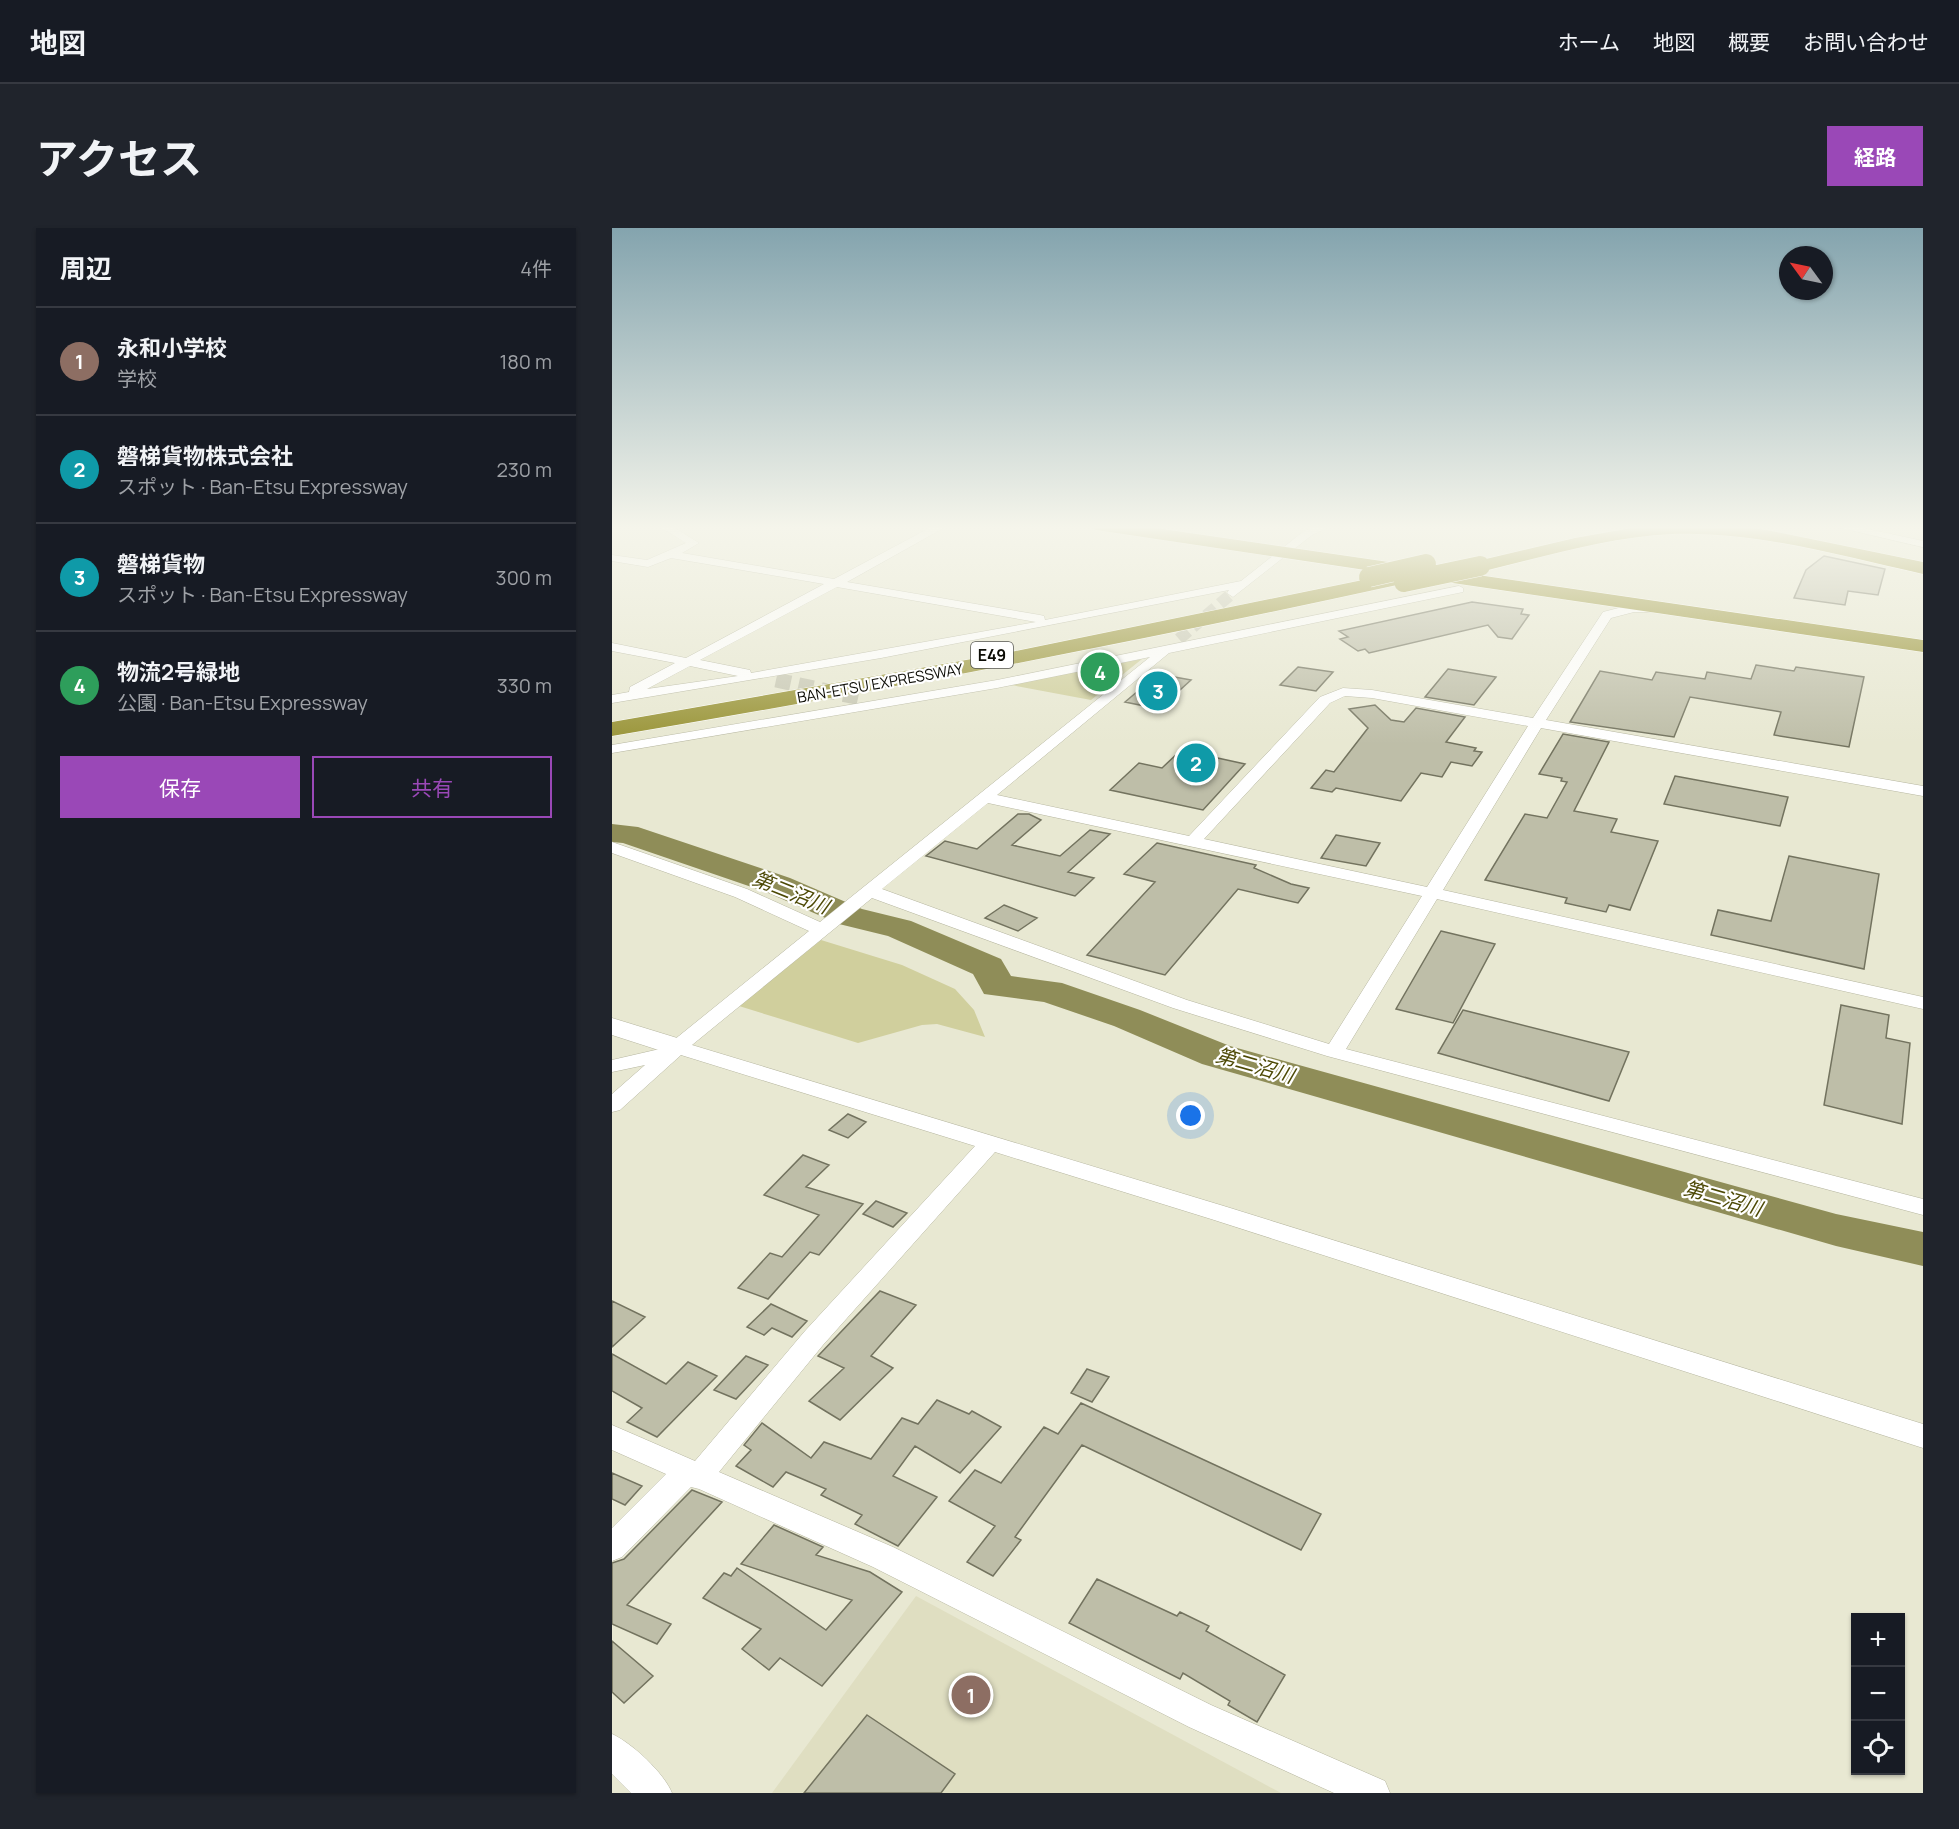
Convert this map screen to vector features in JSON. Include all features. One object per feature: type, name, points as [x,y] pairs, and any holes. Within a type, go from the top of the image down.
[{"type":"highway","name":"BAN-ETSU EXPRESSWAY","points":[[612,720],[978,657],[1155,624],[1273,598]]},
{"type":"highway","name":"BAN-ETSU EXPRESSWAY","points":[[612,729],[917,677],[1317,598]]},
{"type":"highway","points":[[1616,598],[1923,646]]},
{"type":"highway","points":[[1632,598],[1698,610],[1923,639]]},
{"type":"highway","points":[[1698,610],[1923,633]]},
{"type":"street","points":[[617,698],[805,598]]},
{"type":"street","points":[[924,598],[1052,621]]},
{"type":"street","points":[[617,698],[759,676],[1177,598]]},
{"type":"street","points":[[612,749],[997,684],[1420,598]]},
{"type":"street","points":[[1574,598],[1598,605],[1607,615]]},
{"type":"street","points":[[1334,1052],[1537,723],[1607,615],[1634,608],[1698,610]]},
{"type":"street","points":[[612,1105],[673,1050],[1179,639]]},
{"type":"street","points":[[612,647],[776,680]]},
{"type":"street","points":[[1193,841],[1325,700],[1337,694],[1349,692],[1372,694],[1923,791]]},
{"type":"street","points":[[865,699],[883,703]]},
{"type":"street","points":[[984,797],[1432,893],[1923,1003]]},
{"type":"street","points":[[612,847],[741,893],[826,927]]},
{"type":"street","points":[[862,897],[1180,1004],[1334,1052],[1923,1207]]},
{"type":"street","points":[[612,1026],[673,1050],[1219,1213],[1923,1436]]},
{"type":"street","points":[[612,1066],[673,1050]]},
{"type":"street","points":[[612,1548],[693,1474],[990,1144]]},
{"type":"street","points":[[612,1437],[883,1557],[1200,1716],[1373,1793]]},
{"type":"street","points":[[612,1751],[655,1793]]},
{"type":"shaded area","points":[[1142,659],[1091,700],[1006,684]]},
{"type":"shaded area","points":[[821,940],[902,965],[955,989],[974,1010],[985,1037],[937,1024],[922,1025],[858,1043],[739,1006]]},
{"type":"shaded area","points":[[916,1596],[1281,1793],[772,1793]]},
{"type":"building","points":[[1794,598],[1846,598],[1845,605]]},
{"type":"building","points":[[1472,602],[1523,609],[1521,614],[1529,615],[1512,639],[1498,637],[1488,625],[1369,653],[1365,649],[1358,651],[1340,639],[1348,637],[1339,631]]},
{"type":"building","points":[[1756,665],[1794,671],[1796,667],[1864,677],[1849,747],[1774,735],[1781,712],[1690,697],[1674,737],[1570,722],[1600,671],[1652,680],[1656,672],[1705,679],[1707,672],[1751,679]]},
{"type":"building","points":[[1298,667],[1333,672],[1316,691],[1280,685]]},
{"type":"building","points":[[1448,669],[1496,677],[1474,705],[1425,697]]},
{"type":"building","points":[[1158,674],[1191,680],[1159,709],[1125,702]]},
{"type":"building","points":[[1375,705],[1391,720],[1404,722],[1416,708],[1465,717],[1446,742],[1476,748],[1474,751],[1482,752],[1472,766],[1451,762],[1442,777],[1421,773],[1401,801],[1336,788],[1332,792],[1311,788],[1326,770],[1334,772],[1368,728],[1349,709]]},
{"type":"building","points":[[1563,734],[1609,742],[1574,811],[1617,819],[1611,832],[1658,841],[1630,910],[1609,905],[1606,912],[1565,903],[1567,898],[1485,880],[1525,814],[1547,818],[1567,782],[1561,781],[1562,778],[1539,774]]},
{"type":"building","points":[[1181,750],[1245,764],[1203,810],[1110,790],[1139,763],[1162,768]]},
{"type":"building","points":[[1675,776],[1788,797],[1780,826],[1664,804]]},
{"type":"building","points":[[1018,814],[1029,814],[1041,820],[1012,845],[1060,856],[1090,830],[1110,834],[1068,872],[1094,878],[1075,896],[926,856],[945,841],[977,849]]},
{"type":"building","points":[[1336,835],[1380,843],[1366,866],[1321,858]]},
{"type":"building","points":[[1157,843],[1256,865],[1254,868],[1291,884],[1309,888],[1298,903],[1238,889],[1165,975],[1087,955],[1155,882],[1124,874]]},
{"type":"building","points":[[1789,856],[1879,874],[1864,969],[1711,935],[1718,910],[1771,921]]},
{"type":"building","points":[[1004,905],[1037,918],[1018,931],[985,918]]},
{"type":"building","points":[[1441,931],[1495,944],[1453,1023],[1396,1009]]},
{"type":"building","points":[[1841,1005],[1889,1015],[1886,1038],[1910,1043],[1902,1124],[1824,1105]]},
{"type":"building","points":[[1463,1010],[1629,1052],[1609,1101],[1438,1053]]},
{"type":"building","points":[[848,1114],[866,1122],[848,1138],[829,1130]]},
{"type":"building","points":[[803,1155],[829,1165],[806,1187],[863,1204],[819,1255],[810,1252],[768,1299],[738,1288],[770,1253],[782,1257],[819,1215],[764,1195]]},
{"type":"building","points":[[876,1201],[907,1213],[893,1227],[863,1214]]},
{"type":"building","points":[[880,1291],[916,1305],[871,1356],[893,1368],[840,1420],[809,1401],[844,1368],[818,1356]]},
{"type":"building","points":[[612,1301],[645,1317],[612,1347]]},
{"type":"building","points":[[771,1304],[807,1321],[792,1337],[772,1328],[764,1335],[747,1327]]},
{"type":"building","points":[[612,1354],[666,1384],[688,1362],[717,1376],[657,1437],[627,1422],[642,1408],[612,1391]]},
{"type":"building","points":[[746,1356],[768,1365],[736,1399],[714,1390]]},
{"type":"building","points":[[1087,1369],[1109,1377],[1092,1402],[1071,1393]]},
{"type":"building","points":[[937,1400],[969,1414],[972,1411],[1001,1427],[960,1473],[915,1446],[893,1476],[937,1497],[898,1546],[855,1524],[862,1515],[821,1495],[826,1489],[786,1472],[773,1487],[736,1466],[751,1450],[744,1445],[762,1423],[811,1458],[824,1442],[871,1459],[902,1418],[918,1424]]},
{"type":"building","points":[[1081,1403],[1321,1514],[1301,1550],[1082,1445],[1015,1537],[1021,1540],[993,1576],[967,1562],[995,1526],[949,1501],[975,1470],[1001,1483],[1044,1427],[1058,1434]]},
{"type":"building","points":[[612,1473],[642,1486],[625,1505],[612,1499]]},
{"type":"building","points":[[692,1490],[722,1502],[627,1605],[671,1624],[657,1644],[612,1624],[612,1563],[624,1559]]},
{"type":"building","points":[[774,1525],[823,1547],[816,1555],[870,1572],[902,1592],[822,1686],[780,1658],[769,1670],[742,1649],[761,1629],[703,1598],[724,1573],[731,1576],[737,1568],[826,1630],[852,1600],[741,1564]]},
{"type":"building","points":[[1097,1579],[1177,1616],[1180,1612],[1209,1626],[1206,1631],[1285,1675],[1257,1722],[1228,1705],[1230,1701],[1183,1673],[1180,1679],[1069,1623]]},
{"type":"building","points":[[612,1641],[653,1676],[624,1703],[612,1692]]},
{"type":"building","points":[[867,1715],[955,1774],[941,1793],[804,1793]]},
{"type":"waterway","name":"第二沼川","points":[[612,833],[627,834],[778,885],[851,917],[899,928],[988,967],[997,986],[1049,991],[1127,1018],[1216,1055],[1836,1230],[1923,1249]]},
{"type":"tunnel","points":[[1179,639],[1227,598]]},
{"type":"tunnel","points":[[776,680],[865,699]]},
{"type":"place","name":"物流2号緑地","points":[[1100,672]]},
{"type":"place","name":"磐梯貨物","points":[[1158,691]]},
{"type":"place","name":"磐梯貨物株式会社","points":[[1196,763]]},
{"type":"place","name":"永和小学校","points":[[971,1695]]}]
